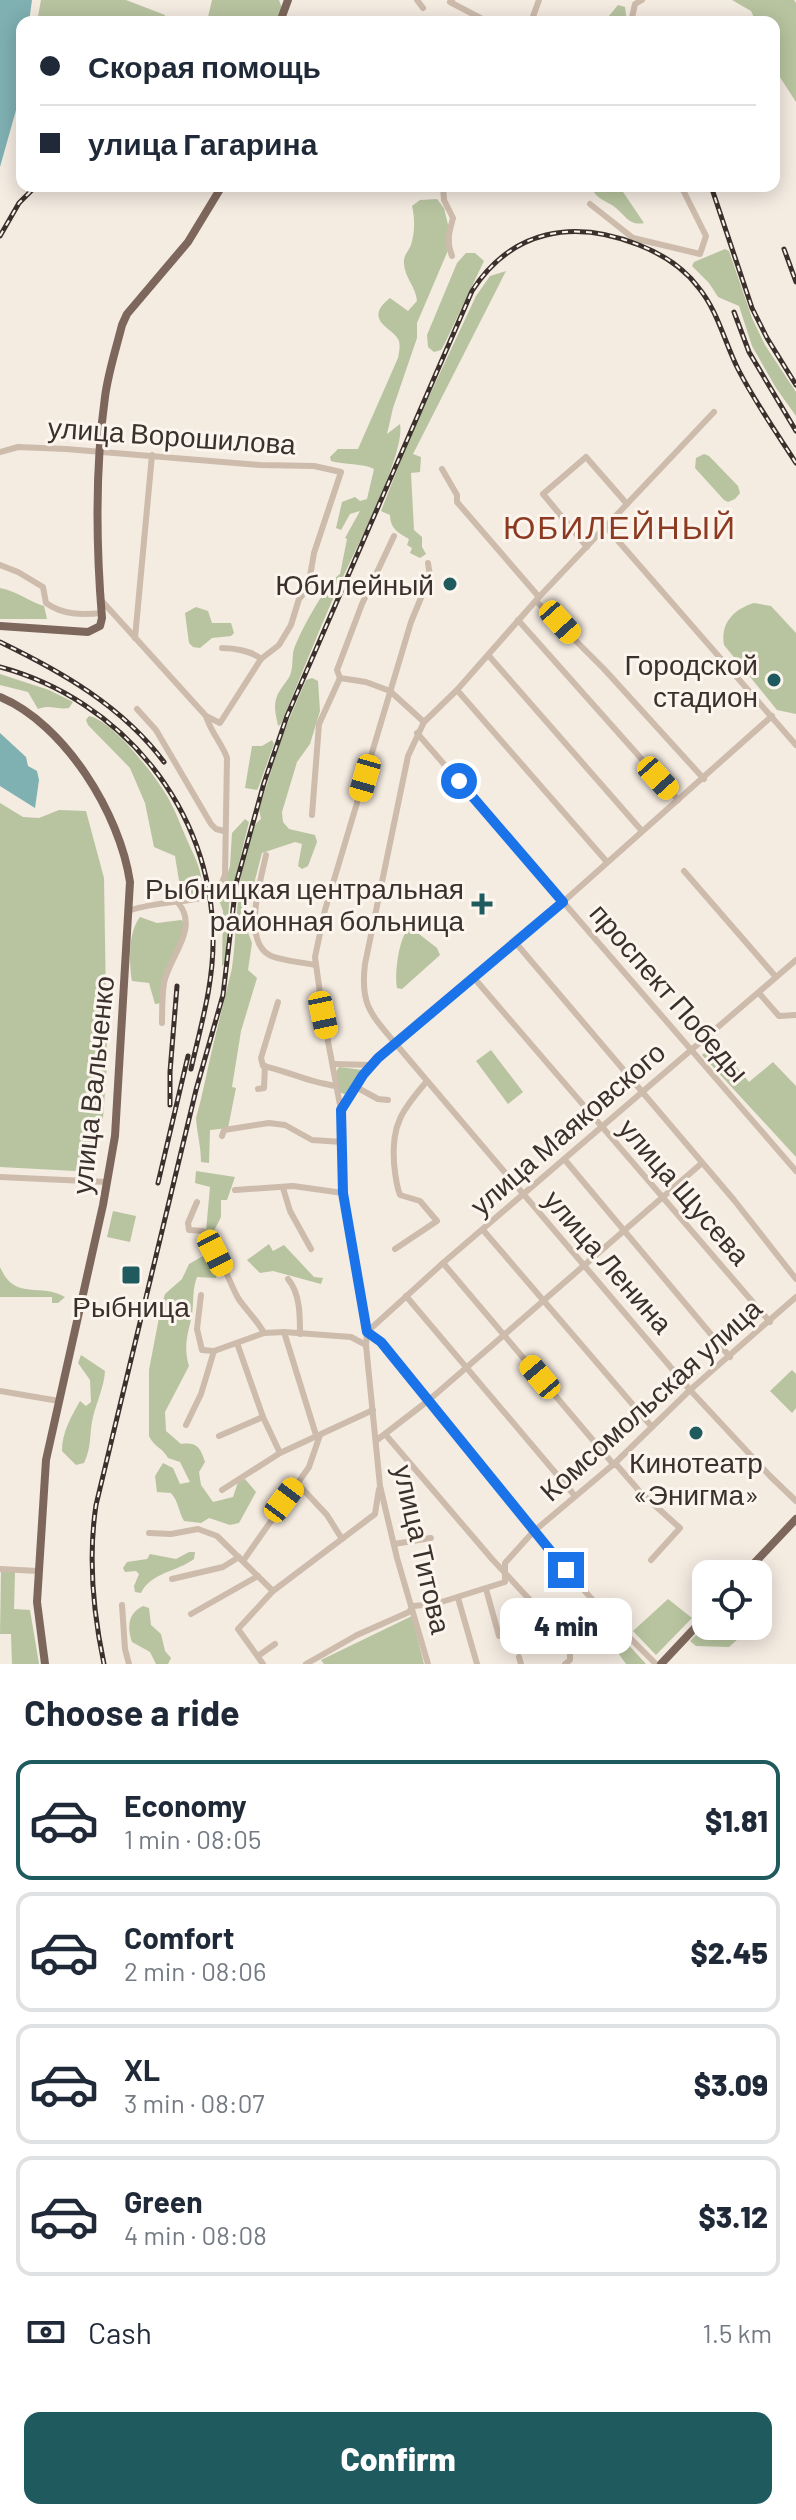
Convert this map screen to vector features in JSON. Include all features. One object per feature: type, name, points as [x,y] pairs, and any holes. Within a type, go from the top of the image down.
[{"type":"main road","points":[[0,626],[93,631],[100,626],[102,613],[97,566],[105,398],[122,325],[127,314],[188,242],[219,192]]},
{"type":"main road","name":"улица Вальченко","points":[[0,697],[46,726],[88,777],[126,855],[130,882],[131,910],[116,1122],[107,1182],[46,1460],[37,1612],[45,1664]]},
{"type":"main road","points":[[757,1560],[796,1519]]},
{"type":"main road","points":[[659,1664],[692,1630]]},
{"type":"street","points":[[417,0],[423,8]]},
{"type":"street","points":[[452,0],[450,2],[477,16]]},
{"type":"street","points":[[632,2],[642,0]]},
{"type":"street","points":[[443,192],[453,218],[448,236],[452,256]]},
{"type":"street","points":[[590,204],[633,238],[700,254],[706,236],[684,192]]},
{"type":"street","name":"улица Ленина","points":[[714,412],[518,620],[417,733],[408,756],[364,974],[369,1011],[395,1043],[690,1390],[796,1501]]},
{"type":"street","name":"улица Ворошилова","points":[[0,452],[18,447],[260,465],[314,466],[341,472],[314,553],[308,588],[299,599],[291,625],[279,645],[261,659]]},
{"type":"street","points":[[135,638],[152,455]]},
{"type":"street","points":[[587,547],[543,494],[586,457],[627,504]]},
{"type":"street","points":[[442,469],[457,495],[457,502],[538,599],[704,779]]},
{"type":"street","points":[[606,527],[796,745]]},
{"type":"street","points":[[312,815],[319,724],[340,678],[337,670],[341,653],[394,536]]},
{"type":"street","name":"улица Титова","points":[[428,563],[430,576],[411,622],[325,910],[315,965],[341,1110],[343,1193],[367,1332],[380,1486],[428,1664]]},
{"type":"street","points":[[0,565],[43,587],[46,603],[52,608],[82,615],[102,613]]},
{"type":"street","points":[[99,597],[206,716],[220,723],[261,659],[234,648],[222,648]]},
{"type":"street","points":[[518,620],[678,800]]},
{"type":"street","points":[[489,656],[642,831]]},
{"type":"street","points":[[340,678],[366,682],[390,691],[424,722]]},
{"type":"street","points":[[457,690],[607,862]]},
{"type":"street","points":[[137,709],[156,730],[211,824],[224,831]]},
{"type":"street","points":[[131,910],[152,903],[179,904],[210,895],[221,885],[225,875],[227,758],[223,746],[211,732],[206,716]]},
{"type":"street","points":[[341,1110],[371,1065],[395,1043],[563,902],[772,716]]},
{"type":"street","name":"проспект Победы","points":[[417,733],[796,1171]]},
{"type":"street","points":[[266,855],[254,923],[257,941],[274,957],[315,965]]},
{"type":"street","points":[[684,871],[776,977]]},
{"type":"street","points":[[162,1023],[164,981],[183,941],[186,923],[185,912],[179,904]]},
{"type":"street","points":[[515,942],[796,1279]]},
{"type":"street","name":"улица Маяковского","points":[[367,1332],[796,960]]},
{"type":"street","name":"улица Щусева","points":[[474,978],[770,1322]]},
{"type":"street","points":[[759,993],[779,1016],[796,1015]]},
{"type":"street","points":[[258,1089],[264,1088],[265,1066],[261,1058],[278,1002]]},
{"type":"street","points":[[333,1064],[371,1065]]},
{"type":"street","points":[[265,1066],[317,1084],[336,1086]]},
{"type":"street","points":[[395,1249],[437,1221],[420,1201],[400,1195],[394,1159],[394,1130],[406,1107],[427,1081]]},
{"type":"street","points":[[356,1087],[378,1099],[388,1100]]},
{"type":"street","points":[[222,1136],[224,1130],[269,1123],[285,1125],[312,1140],[342,1142]]},
{"type":"street","points":[[565,1160],[730,1357]]},
{"type":"street","points":[[377,1440],[429,1400],[702,1163]]},
{"type":"street","points":[[0,1177],[107,1182]]},
{"type":"street","points":[[235,1190],[293,1186],[343,1193]]},
{"type":"street","points":[[283,1188],[290,1211],[311,1249]]},
{"type":"street","points":[[197,1202],[188,1223],[189,1230],[206,1234],[236,1294],[264,1333]]},
{"type":"street","points":[[483,1230],[652,1427]]},
{"type":"street","points":[[443,1263],[614,1464],[680,1528],[651,1560]]},
{"type":"street","points":[[288,1279],[300,1310],[300,1334]]},
{"type":"street","points":[[201,1295],[197,1329],[200,1347],[206,1351],[264,1333],[284,1332],[351,1337],[366,1345]]},
{"type":"street","points":[[406,1296],[575,1496]]},
{"type":"street","name":"Комсомольская улица","points":[[504,1570],[509,1556],[533,1532],[614,1464],[690,1390],[796,1297]]},
{"type":"street","points":[[172,1579],[223,1567],[241,1559],[309,1467],[318,1435],[284,1332]]},
{"type":"street","points":[[367,1332],[376,1337],[533,1532],[597,1605],[659,1664]]},
{"type":"street","points":[[237,1343],[263,1417],[280,1453]]},
{"type":"street","points":[[186,1425],[201,1394],[214,1351]]},
{"type":"street","points":[[0,1391],[59,1401]]},
{"type":"street","points":[[222,1490],[280,1453],[373,1410]]},
{"type":"street","points":[[219,1436],[263,1417]]},
{"type":"street","points":[[385,1434],[504,1570],[508,1582],[562,1639],[570,1650],[568,1662]]},
{"type":"street","points":[[297,1483],[327,1515],[342,1539]]},
{"type":"street","points":[[263,1664],[238,1629],[273,1591],[377,1511],[380,1486]]},
{"type":"street","points":[[149,1533],[207,1531],[217,1536],[273,1591]]},
{"type":"street","points":[[394,1544],[431,1538]]},
{"type":"street","points":[[0,1569],[38,1571]]},
{"type":"street","points":[[191,1614],[258,1576]]},
{"type":"street","points":[[306,1664],[357,1635],[409,1612],[413,1606],[435,1604],[508,1582]]},
{"type":"street","points":[[486,1589],[499,1636]]},
{"type":"street","points":[[458,1598],[477,1664]]},
{"type":"street","points":[[122,1605],[129,1664]]},
{"type":"street","points":[[258,1656],[275,1644]]},
{"type":"green space","points":[[41,0],[126,0],[165,15],[165,16],[38,16]]},
{"type":"green space","points":[[212,0],[279,0],[282,8],[279,16],[208,16]]},
{"type":"green space","points":[[732,0],[794,0],[796,3],[796,102],[780,77],[780,16],[753,16],[751,11]]},
{"type":"green space","points":[[618,5],[625,7],[626,16],[609,16]]},
{"type":"green space","points":[[594,192],[623,192],[644,223],[628,220]]},
{"type":"green space","points":[[437,199],[444,208],[452,241],[417,323],[417,338],[393,408],[387,434],[400,424],[400,439],[394,459],[278,726],[275,702],[291,673],[295,647],[320,598],[340,574],[345,538],[360,511],[350,514],[341,530],[336,528],[342,502],[355,497],[360,501],[367,499],[374,469],[331,461],[330,457],[338,449],[358,449],[398,358],[399,341],[382,323],[379,312],[390,298],[408,311],[417,301],[404,264],[413,235],[412,206],[420,200]]},
{"type":"green space","points":[[725,249],[729,251],[752,318],[765,345],[796,392],[796,416],[752,346],[739,306],[718,297],[692,266],[694,262]]},
{"type":"green space","points":[[466,253],[475,253],[484,261],[444,345],[434,352],[428,347],[427,335],[457,263]]},
{"type":"green space","points":[[506,271],[413,454],[421,457],[420,472],[411,473],[414,530],[422,537],[426,554],[420,558],[410,553],[412,548],[407,545],[409,539],[395,530],[390,515],[381,511],[410,437],[476,296],[490,276]]},
{"type":"green space","points":[[704,454],[738,486],[740,493],[735,499],[724,500],[695,468],[696,458]]},
{"type":"green space","points":[[0,588],[44,606],[47,619],[0,619]]},
{"type":"green space","name":"Городской стадион","points":[[754,603],[771,606],[796,633],[796,714],[777,710],[724,645],[724,630],[730,618]]},
{"type":"green space","points":[[196,607],[208,611],[212,623],[231,623],[234,633],[212,638],[200,648],[193,647],[189,643],[185,613]]},
{"type":"green space","points":[[0,674],[49,690],[73,702],[69,708],[38,709],[28,692],[0,685]]},
{"type":"green space","points":[[312,678],[318,681],[320,711],[310,744],[297,762],[282,812],[283,822],[289,829],[315,835],[317,842],[308,866],[302,869],[298,866],[302,844],[295,842],[262,853],[246,927],[252,943],[248,970],[257,978],[241,1031],[232,1087],[236,1088],[228,1128],[210,1130],[209,1163],[201,1162],[196,1118],[232,968],[242,865],[253,829],[261,819],[259,809],[284,731],[306,680]]},
{"type":"green space","points":[[89,716],[121,738],[167,796],[199,869],[202,883],[197,895],[181,893],[175,856],[154,847],[145,803],[130,768],[88,725],[86,720]]},
{"type":"green space","points":[[272,740],[274,744],[257,790],[245,788],[252,746],[262,746]]},
{"type":"green space","points":[[0,803],[23,817],[39,818],[59,810],[86,811],[104,878],[107,1064],[103,1118],[95,1144],[75,1171],[0,1167]]},
{"type":"green space","points":[[245,819],[249,822],[229,904],[225,964],[222,966],[223,911],[219,900],[230,866],[232,833]]},
{"type":"green space","points":[[140,917],[157,923],[181,920],[186,923],[164,981],[163,1003],[155,1004],[149,983],[132,981],[131,939]]},
{"type":"green space","points":[[410,927],[437,948],[440,955],[402,989],[397,988],[397,965],[400,946]]},
{"type":"green space","points":[[716,1042],[749,1082],[773,1062],[796,1086],[796,1157],[702,1055]]},
{"type":"green space","points":[[491,1050],[523,1092],[508,1104],[476,1061]]},
{"type":"green space","points":[[339,1067],[363,1070],[347,1095],[339,1092],[336,1072]]},
{"type":"green space","points":[[196,1171],[235,1177],[227,1200],[221,1200],[221,1217],[213,1233],[206,1231],[210,1187],[195,1183]]},
{"type":"green space","points":[[113,1211],[136,1216],[130,1242],[107,1237]]},
{"type":"green space","points":[[269,1244],[273,1251],[284,1245],[314,1277],[323,1278],[321,1284],[273,1271],[260,1273],[247,1260]]},
{"type":"green space","points":[[203,1256],[210,1259],[217,1272],[216,1278],[197,1277],[195,1282],[186,1346],[189,1366],[165,1412],[166,1431],[181,1444],[191,1444],[199,1449],[205,1462],[199,1472],[201,1485],[213,1502],[233,1497],[238,1482],[245,1479],[256,1492],[239,1523],[230,1525],[209,1518],[201,1523],[184,1521],[171,1493],[157,1492],[155,1476],[163,1463],[173,1468],[180,1484],[190,1482],[180,1462],[168,1458],[149,1436],[149,1370],[161,1307],[165,1294],[182,1279],[189,1264]]},
{"type":"green space","points":[[0,1267],[6,1278],[21,1288],[65,1297],[58,1303],[52,1303],[52,1297],[0,1297]]},
{"type":"green space","points":[[81,1355],[105,1371],[87,1457],[84,1463],[76,1465],[62,1451],[62,1444],[80,1401],[86,1406],[91,1402],[90,1380],[78,1363]]},
{"type":"green space","points":[[792,1370],[796,1374],[796,1408],[792,1413],[770,1391]]},
{"type":"green space","points":[[195,1552],[194,1559],[158,1576],[141,1593],[135,1592],[134,1586],[139,1574],[136,1571],[125,1572],[123,1568],[127,1562],[147,1559],[150,1554],[176,1559]]},
{"type":"green space","points":[[1,1571],[15,1572],[14,1609],[30,1610],[39,1664],[12,1664],[11,1634],[0,1634]]},
{"type":"green space","points":[[668,1599],[692,1618],[656,1655],[633,1631]]},
{"type":"green space","points":[[143,1606],[149,1608],[151,1625],[161,1634],[165,1651],[171,1658],[168,1664],[156,1664],[150,1652],[132,1642],[130,1621],[134,1612]]},
{"type":"green space","points":[[412,1616],[424,1664],[324,1664],[321,1660]]},
{"type":"green space","points":[[614,1629],[646,1664],[626,1664],[606,1636]]},
{"type":"green space","points":[[737,1640],[729,1647],[696,1646],[690,1641]]},
{"type":"water","points":[[0,0],[32,0],[30,16],[16,16],[16,110],[0,167]]},
{"type":"water","points":[[0,733],[26,757],[28,766],[37,771],[39,780],[35,808],[0,786]]},
{"type":"railway","points":[[0,236],[19,203],[30,192]]},
{"type":"railway","points":[[713,192],[752,308],[796,385]]},
{"type":"railway","points":[[104,1664],[93,1585],[92,1545],[96,1505],[196,1090],[223,995],[236,884],[264,783],[287,716],[472,291],[488,270],[506,254],[525,242],[546,235],[591,232],[615,237],[656,253],[686,273],[705,296],[745,381],[796,463]]},
{"type":"railway","points":[[784,249],[796,282]]},
{"type":"railway","points":[[734,312],[749,352],[796,431]]},
{"type":"railway","points":[[0,642],[90,692],[129,724],[164,762]]},
{"type":"railway","points":[[0,667],[44,683],[85,705],[121,733],[152,766],[177,804],[196,845],[209,890],[213,937],[209,987],[191,1069]]},
{"type":"railway","points":[[170,1105],[177,986]]},
{"type":"railway","points":[[158,1183],[188,1056]]},
{"type":"place","name":"Юбилейный","points":[[450,584]]},
{"type":"place","name":"Городской стадион","points":[[774,680]]},
{"type":"place","name":"Рыбницкая центральная районная больница","points":[[482,904]]},
{"type":"place","name":"Рыбница","points":[[131,1275]]},
{"type":"place","name":"Кинотеатр «Энигма»","points":[[696,1433]]},
{"type":"district","name":"ЮБИЛЕЙНЫЙ","points":[[620,526]]},
{"type":"route","points":[[459,781],[563,902],[378,1058],[363,1075],[341,1110],[343,1193],[367,1332],[381,1342],[566,1570]]}]
